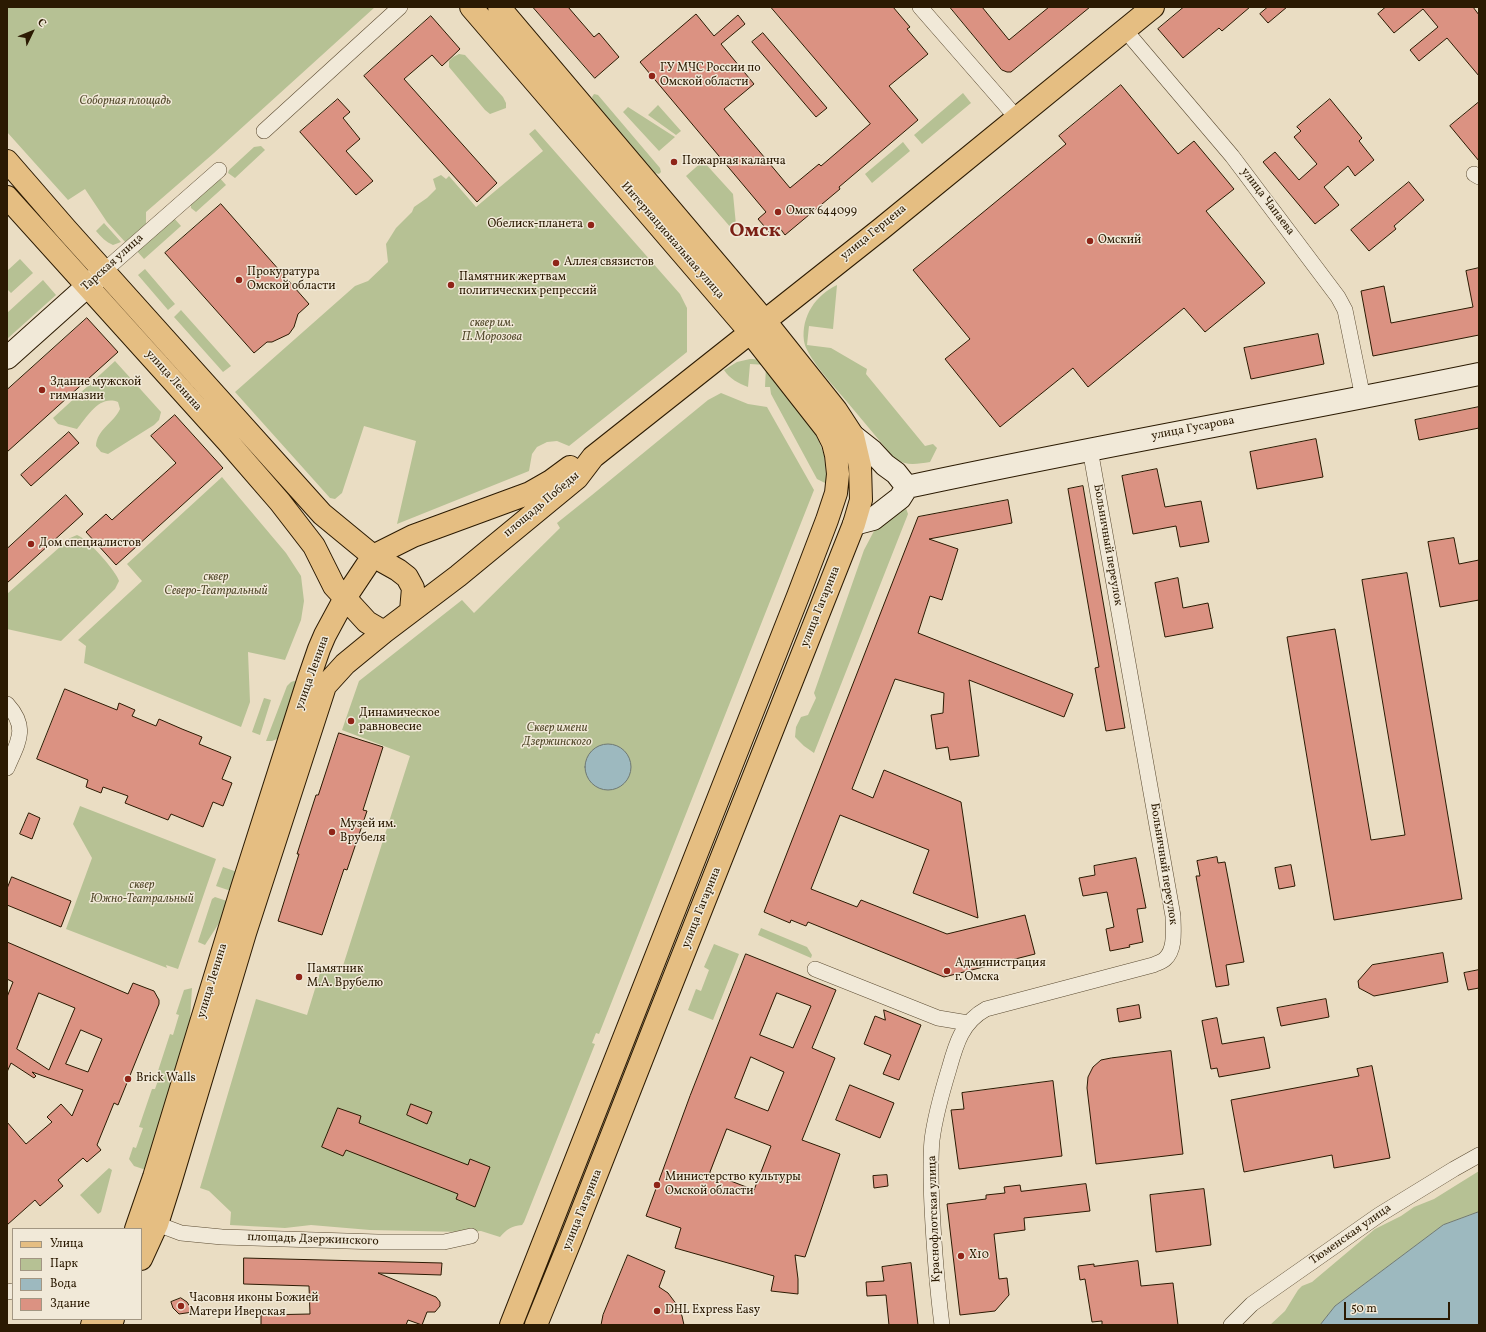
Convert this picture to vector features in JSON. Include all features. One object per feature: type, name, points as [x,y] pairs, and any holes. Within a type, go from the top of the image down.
[{"type":"main road","name":"Интернациональная улица","points":[[471,7],[758,327],[836,410],[853,436],[860,466],[862,490]]},
{"type":"main road","name":"Интернациональная улица","points":[[499,7],[758,327],[826,429],[833,443],[838,474],[836,493]]},
{"type":"main road","name":"улица Герцена","points":[[593,457],[758,327],[1153,7]]},
{"type":"main road","name":"улица Ленина","points":[[7,161],[322,514],[373,556]]},
{"type":"main road","name":"улица Ленина","points":[[7,197],[203,414],[264,484],[314,546],[334,586],[345,598],[319,649],[242,888],[154,1177],[142,1253]]},
{"type":"main road","name":"Тарская улица","points":[[7,358],[104,271]]},
{"type":"main road","name":"улица Гусарова","points":[[907,487],[1090,449],[1364,398],[1479,374]]},
{"type":"main road","points":[[203,414],[219,399]]},
{"type":"main road","points":[[853,436],[872,451],[885,466],[896,473],[907,487],[900,498],[873,519],[854,524]]},
{"type":"main road","name":"площадь Победы","points":[[345,598],[373,556],[413,536],[530,492],[550,481],[568,468],[593,457]]},
{"type":"main road","name":"площадь Победы","points":[[325,686],[345,664],[384,632],[412,605],[458,576],[577,478],[593,457]]},
{"type":"main road","name":"улица Гагарина","points":[[536,1325],[608,1147],[854,524],[861,500],[862,490]]},
{"type":"main road","name":"улица Гагарина","points":[[511,1325],[819,541],[836,493]]},
{"type":"main road","points":[[373,556],[398,570],[407,577],[413,588],[412,605]]},
{"type":"main road","points":[[345,598],[367,622],[384,632]]},
{"type":"main road","name":"улица Ленина","points":[[146,1227],[182,1147],[245,933],[325,686]]},
{"type":"main road","points":[[735,756],[758,765]]},
{"type":"street","points":[[264,131],[400,7]]},
{"type":"street","points":[[920,7],[1016,117]]},
{"type":"street","name":"улица Чапаева","points":[[1126,30],[1232,156],[1338,297],[1344,310],[1364,398]]},
{"type":"street","name":"Тарская улица","points":[[104,271],[219,170]]},
{"type":"street","name":"Больничный переулок","points":[[968,1023],[976,1015],[986,1009],[1153,965],[1165,959],[1172,948],[1174,935],[1171,908],[1090,449]]},
{"type":"street","points":[[7,704],[18,718],[20,725],[18,742],[7,768]]},
{"type":"street","points":[[816,970],[938,1018],[968,1023]]},
{"type":"street","name":"Краснофлотская улица","points":[[942,1325],[934,1256],[931,1182],[932,1140],[942,1092],[956,1044],[968,1023]]},
{"type":"street","name":"Тюменская улица","points":[[1231,1325],[1252,1304],[1379,1214],[1454,1168],[1479,1155]]},
{"type":"street","name":"площадь Дзержинского","points":[[146,1227],[181,1233],[222,1237],[378,1242],[444,1242],[471,1236]]},
{"type":"green space","name":"Соборная площадь","points":[[7,7],[375,7],[214,153],[146,212],[146,224],[126,243],[107,222],[85,189],[68,200],[7,132]]},
{"type":"green space","points":[[459,54],[465,55],[503,97],[506,103],[506,108],[490,114],[485,110],[449,67],[449,61]]},
{"type":"green space","points":[[963,93],[971,103],[922,144],[914,135]]},
{"type":"green space","points":[[594,94],[598,95],[660,168],[661,172],[659,174],[655,173],[593,100],[592,97]]},
{"type":"green space","points":[[658,105],[681,131],[676,135],[648,115]]},
{"type":"green space","points":[[628,107],[675,137],[659,151],[623,112]]},
{"type":"green space","name":"сквер им. П. Морозова","points":[[535,129],[680,294],[687,308],[687,352],[569,446],[557,441],[547,442],[537,447],[532,454],[529,471],[397,524],[416,441],[364,426],[342,493],[335,499],[330,498],[235,392],[355,286],[368,281],[388,262],[386,244],[396,228],[412,212],[414,207],[427,198],[436,189],[433,179],[441,175],[446,179],[449,176],[476,207],[543,151],[529,134]]},
{"type":"green space","points":[[903,142],[910,151],[872,183],[865,174]]},
{"type":"green space","points":[[261,146],[265,150],[235,178],[228,173],[229,170],[254,147]]},
{"type":"green space","points":[[703,161],[733,194],[736,225],[732,229],[686,176]]},
{"type":"green space","points":[[218,176],[226,185],[196,212],[191,208],[191,201]]},
{"type":"green space","points":[[173,217],[181,226],[144,259],[136,250]]},
{"type":"green space","points":[[104,223],[121,242],[113,245],[106,241],[96,231]]},
{"type":"green space","points":[[20,259],[33,273],[11,293],[7,289],[7,271]]},
{"type":"green space","points":[[145,269],[175,304],[168,310],[138,275]]},
{"type":"green space","points":[[43,280],[56,295],[7,339],[7,313]]},
{"type":"green space","points":[[837,285],[833,329],[809,326],[807,345],[831,348],[867,369],[866,374],[925,446],[933,444],[937,448],[930,462],[907,464],[895,459],[826,377],[809,354],[804,341],[805,323],[808,315],[812,307],[823,294]]},
{"type":"green space","points":[[181,310],[231,366],[223,372],[174,317]]},
{"type":"green space","points":[[750,359],[759,360],[766,365],[750,364],[748,387],[734,380],[724,370],[737,362]]},
{"type":"green space","points":[[115,361],[161,412],[159,420],[154,425],[108,454],[101,452],[96,446],[97,440],[99,435],[120,409],[118,402],[105,401],[100,404],[94,408],[77,429],[58,424],[53,418]]},
{"type":"green space","points":[[766,366],[817,436],[824,455],[827,484],[817,479],[771,394],[770,387],[765,387]]},
{"type":"green space","name":"Сквер имени Дзержинского","points":[[721,393],[748,404],[767,407],[814,490],[599,1034],[596,1033],[592,1043],[595,1044],[524,1222],[522,1225],[510,1228],[500,1237],[481,1231],[370,1230],[311,1225],[285,1228],[230,1225],[231,1212],[209,1191],[200,1188],[256,999],[307,1015],[322,966],[341,972],[410,756],[342,730],[359,681],[462,600],[474,613],[560,528],[557,523],[708,400]]},
{"type":"green space","name":"сквер Северо-Театральный","points":[[222,477],[286,553],[301,576],[304,601],[301,620],[285,660],[248,652],[250,702],[241,727],[84,663],[86,646],[78,640],[142,581],[127,564]]},
{"type":"green space","points":[[904,502],[908,514],[814,753],[795,737],[796,727],[801,717],[808,715],[816,698],[814,693],[864,550],[874,531]]},
{"type":"green space","points":[[77,535],[88,542],[113,570],[119,581],[115,589],[61,641],[7,629],[7,594],[70,538]]},
{"type":"green space","points":[[294,681],[297,682],[282,737],[272,741],[266,741],[287,686]]},
{"type":"green space","points":[[264,698],[271,700],[260,735],[252,732]]},
{"type":"green space","name":"сквер Южно-Театральный","points":[[80,806],[216,859],[178,969],[166,965],[167,968],[66,929],[92,858],[73,824]]},
{"type":"green space","points":[[223,867],[237,872],[231,891],[216,886]]},
{"type":"green space","points":[[215,897],[227,901],[221,920],[205,945],[198,942],[212,899]]},
{"type":"green space","points":[[761,928],[807,947],[812,955],[811,958],[758,935]]},
{"type":"green space","points":[[714,944],[739,954],[713,1020],[688,1010],[696,989],[701,991],[709,970],[704,967]]},
{"type":"green space","points":[[192,988],[190,1019],[146,1170],[134,1166],[129,1159],[133,1147],[136,1148],[143,1128],[139,1127],[152,1089],[155,1089],[161,1072],[158,1071],[170,1034],[173,1035],[179,1015],[176,1014],[184,990]]},
{"type":"green space","points":[[109,1168],[112,1170],[101,1212],[98,1214],[80,1195]]},
{"type":"green space","points":[[1479,1171],[1479,1212],[1443,1225],[1335,1306],[1320,1325],[1270,1325],[1285,1311],[1302,1286],[1312,1282],[1375,1229],[1401,1216],[1414,1207],[1434,1199]]},
{"type":"water","points":[[608,744],[621,748],[627,754],[631,767],[627,780],[621,786],[608,790],[595,786],[589,780],[585,767],[589,754],[595,748]]},
{"type":"water","points":[[1479,1212],[1479,1325],[1320,1325],[1335,1306],[1443,1225]]},
{"type":"building","points":[[533,7],[568,7],[594,37],[599,33],[619,57],[595,78]]},
{"type":"building","points":[[771,7],[893,7],[910,27],[907,29],[928,54],[889,86],[918,120],[785,235],[779,227],[771,234],[758,219],[766,212],[640,62],[696,14],[714,36],[738,15],[745,24],[721,44],[754,84],[724,109],[790,188],[819,164],[821,166],[870,124]]},
{"type":"building","points":[[950,7],[982,7],[1009,40],[1049,7],[1090,7],[1011,72],[1007,72],[1002,70]]},
{"type":"building","points":[[1184,7],[1250,7],[1222,31],[1219,28],[1183,58],[1158,29]]},
{"type":"building","points":[[1268,7],[1287,7],[1268,23],[1260,14]]},
{"type":"building","points":[[1386,7],[1473,7],[1479,15],[1479,76],[1447,38],[1419,61],[1410,50],[1438,27],[1423,9],[1394,33],[1378,14]]},
{"type":"building","points":[[431,16],[460,49],[442,66],[432,55],[404,79],[497,183],[477,202],[364,76]]},
{"type":"building","points":[[763,33],[827,108],[816,117],[752,42]]},
{"type":"building","name":"Омский","points":[[1121,85],[1178,154],[1194,141],[1234,189],[1206,211],[1265,283],[1205,332],[1184,308],[1088,387],[1073,368],[1000,427],[945,359],[970,339],[913,270],[1066,144],[1059,136]]},
{"type":"building","points":[[338,99],[350,112],[343,118],[360,139],[346,151],[373,181],[356,195],[300,132]]},
{"type":"building","points":[[1330,99],[1362,138],[1359,141],[1374,160],[1355,176],[1348,166],[1324,187],[1339,205],[1315,224],[1263,162],[1275,152],[1299,180],[1317,164],[1294,137],[1301,131],[1297,127]]},
{"type":"building","points":[[1479,102],[1479,161],[1450,126]]},
{"type":"building","points":[[1409,182],[1424,200],[1394,226],[1396,229],[1369,251],[1351,230]]},
{"type":"building","name":"Прокуратура Омской области","points":[[221,204],[309,304],[298,314],[294,327],[289,334],[272,342],[267,342],[254,353],[165,253]]},
{"type":"building","points":[[1479,268],[1479,335],[1373,356],[1361,291],[1384,286],[1391,323],[1473,307],[1466,271]]},
{"type":"building","points":[[87,318],[118,352],[7,452],[7,390]]},
{"type":"building","points":[[1318,334],[1324,364],[1251,379],[1244,348]]},
{"type":"building","points":[[1479,407],[1479,428],[1419,440],[1415,420]]},
{"type":"building","points":[[175,415],[223,468],[116,565],[86,532],[106,514],[112,520],[176,463],[151,436]]},
{"type":"building","points":[[69,432],[79,443],[31,486],[21,475]]},
{"type":"building","points":[[1316,439],[1323,477],[1257,489],[1250,452]]},
{"type":"building","points":[[1157,469],[1165,507],[1201,501],[1209,542],[1180,547],[1176,526],[1133,534],[1122,476]]},
{"type":"building","points":[[1083,486],[1125,728],[1106,731],[1095,668],[1099,667],[1068,489]]},
{"type":"building","name":"Дом специалистов","points":[[66,495],[83,514],[7,583],[7,549]]},
{"type":"building","points":[[1008,500],[1012,523],[929,539],[958,549],[942,600],[930,596],[918,633],[1073,694],[1064,717],[969,680],[979,756],[950,760],[948,747],[936,749],[931,715],[943,713],[944,693],[895,679],[852,789],[873,798],[884,770],[961,802],[978,918],[913,893],[929,850],[840,815],[811,889],[857,907],[861,900],[947,934],[1025,915],[1035,954],[944,977],[808,922],[806,926],[791,920],[790,923],[764,912],[918,517]]},
{"type":"building","points":[[1454,538],[1459,564],[1479,560],[1479,600],[1440,607],[1428,542]]},
{"type":"building","points":[[1407,573],[1462,899],[1334,920],[1287,637],[1335,629],[1371,840],[1405,835],[1362,580]]},
{"type":"building","points":[[1178,578],[1183,608],[1208,603],[1213,628],[1165,637],[1155,583]]},
{"type":"building","points":[[65,689],[117,710],[119,703],[135,710],[132,716],[156,726],[159,719],[202,737],[199,744],[231,757],[222,779],[232,783],[223,806],[213,802],[203,827],[171,814],[168,820],[125,803],[128,796],[103,787],[101,793],[86,787],[88,780],[37,759]]},
{"type":"building","name":"Музей им. Врубеля","points":[[339,733],[383,747],[363,810],[367,811],[347,870],[344,869],[322,935],[278,921],[316,795],[318,795]]},
{"type":"building","points":[[29,813],[40,818],[32,839],[20,834]]},
{"type":"building","points":[[1217,857],[1218,863],[1225,862],[1244,962],[1226,965],[1229,985],[1216,987],[1196,876],[1200,876],[1197,861]]},
{"type":"building","points":[[1136,858],[1146,908],[1137,909],[1143,942],[1129,945],[1130,947],[1110,951],[1106,929],[1114,927],[1107,892],[1083,896],[1079,878],[1095,875],[1094,866]]},
{"type":"building","points":[[1291,865],[1295,886],[1279,889],[1275,868]]},
{"type":"building","points":[[12,877],[71,901],[61,927],[7,905],[7,889]]},
{"type":"building","points":[[7,942],[128,994],[133,983],[154,991],[159,1000],[159,1004],[118,1105],[114,1103],[97,1145],[101,1150],[87,1162],[83,1158],[58,1180],[63,1186],[40,1206],[35,1200],[7,1225],[7,1122],[26,1144],[52,1122],[47,1117],[61,1104],[72,1116],[83,1090],[32,1072],[36,1076],[34,1078],[11,1063],[7,1072],[7,997],[13,982],[7,979]],"holes":[[[39,993],[75,1008],[49,1070],[17,1049]],[[81,1030],[102,1039],[88,1072],[66,1064]]]},
{"type":"building","points":[[1443,953],[1448,982],[1374,996],[1359,988],[1358,981],[1372,965]]},
{"type":"building","points":[[746,954],[836,990],[812,1048],[835,1058],[802,1140],[840,1154],[805,1257],[795,1255],[798,1294],[771,1291],[774,1276],[675,1248],[681,1228],[646,1216],[690,1096]],"holes":[[[777,993],[811,1006],[793,1048],[760,1035]],[[751,1057],[784,1072],[768,1111],[735,1098]],[[727,1129],[771,1146],[754,1190],[710,1173]]]},
{"type":"building","points":[[1479,970],[1479,988],[1468,990],[1464,973]]},
{"type":"building","points":[[1326,999],[1329,1017],[1281,1026],[1277,1008]]},
{"type":"building","points":[[1139,1005],[1141,1018],[1119,1022],[1117,1009]]},
{"type":"building","points":[[884,1010],[921,1025],[899,1080],[883,1074],[891,1055],[864,1044],[875,1016],[885,1020]]},
{"type":"building","points":[[1217,1018],[1222,1044],[1264,1037],[1270,1068],[1219,1077],[1217,1068],[1211,1069],[1202,1021]]},
{"type":"building","points":[[1171,1051],[1183,1154],[1096,1164],[1087,1088],[1088,1077],[1093,1067],[1101,1060]]},
{"type":"building","points":[[1372,1066],[1390,1158],[1334,1168],[1332,1155],[1244,1172],[1231,1100],[1359,1076],[1357,1069]]},
{"type":"building","points":[[1053,1081],[1062,1156],[959,1169],[951,1110],[964,1109],[962,1093]]},
{"type":"building","points":[[850,1085],[894,1103],[880,1138],[836,1120]]},
{"type":"building","points":[[411,1104],[432,1112],[427,1124],[407,1115]]},
{"type":"building","points":[[338,1108],[361,1116],[359,1123],[468,1165],[470,1159],[490,1167],[475,1207],[456,1199],[458,1194],[346,1150],[343,1156],[322,1147]]},
{"type":"building","points":[[887,1175],[888,1186],[874,1188],[873,1176]]},
{"type":"building","points":[[1086,1184],[1090,1211],[1024,1218],[1025,1230],[994,1234],[999,1279],[1007,1278],[1009,1295],[995,1311],[960,1315],[947,1204],[986,1199],[986,1195],[1005,1193],[1004,1187],[1020,1185],[1021,1191]]},
{"type":"building","points":[[1204,1189],[1211,1245],[1156,1252],[1150,1195]]},
{"type":"building","points":[[628,1255],[665,1271],[659,1287],[668,1293],[677,1305],[684,1325],[601,1325],[603,1315]]},
{"type":"building","points":[[244,1258],[442,1263],[441,1275],[378,1273],[436,1297],[440,1302],[440,1306],[435,1312],[427,1312],[422,1325],[408,1320],[406,1325],[261,1325],[261,1315],[310,1314],[309,1286],[244,1284]]},
{"type":"building","points":[[1138,1261],[1141,1286],[1173,1283],[1178,1325],[1102,1325],[1102,1321],[1092,1322],[1085,1279],[1080,1280],[1078,1266],[1094,1264],[1094,1266]]},
{"type":"building","points":[[911,1263],[918,1325],[889,1325],[886,1295],[867,1296],[866,1282],[884,1281],[882,1267]]},
{"type":"building","name":"Часовня иконы Божией Матери Иверская","points":[[181,1298],[187,1302],[193,1312],[179,1314],[173,1308],[171,1302]]},
{"type":"place","name":"ГУ МЧС России по Омской области","points":[[652,76]]},
{"type":"place","name":"Пожарная каланча","points":[[674,162]]},
{"type":"place","name":"Омск 644099","points":[[778,212]]},
{"type":"place","name":"Обелиск-планета","points":[[591,225]]},
{"type":"place","name":"Омский","points":[[1090,241]]},
{"type":"place","name":"Аллея связистов","points":[[556,263]]},
{"type":"place","name":"Прокуратура Омской области","points":[[239,280]]},
{"type":"place","name":"Памятник жертвам политических репрессий","points":[[451,285]]},
{"type":"place","name":"Здание мужской гимназии","points":[[42,390]]},
{"type":"place","name":"Дом специалистов","points":[[31,544]]},
{"type":"place","name":"Динамическое равновесие","points":[[351,721]]},
{"type":"place","name":"Музей им. Врубеля","points":[[332,832]]},
{"type":"place","name":"Администрация г. Омска","points":[[947,971]]},
{"type":"place","name":"Памятник М.А. Врубелю","points":[[299,977]]},
{"type":"place","name":"Brick Walls","points":[[128,1079]]},
{"type":"place","name":"Министерство культуры Омской области","points":[[657,1185]]},
{"type":"place","name":"Х10","points":[[961,1256]]},
{"type":"place","name":"Часовня иконы Божией Матери Иверская","points":[[181,1306]]},
{"type":"place","name":"DHL Express Easy","points":[[657,1311]]},
{"type":"district","name":"Омск","points":[[755,232]]}]
